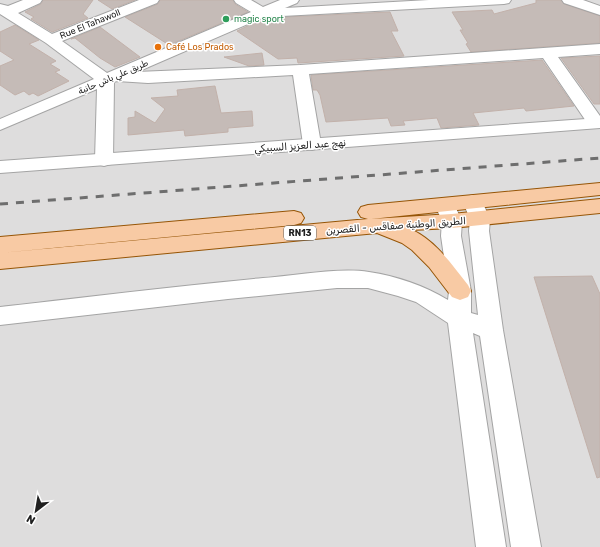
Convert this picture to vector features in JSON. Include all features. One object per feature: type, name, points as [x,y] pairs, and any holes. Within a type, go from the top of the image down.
[{"type":"main road","name":"الطريق الوطنية صفاقس - القصرين","points":[[0,245],[448,213],[476,210],[600,189]]},
{"type":"main road","name":"الطريق الوطنية صفاقس - القصرين","points":[[476,210],[600,206]]},
{"type":"main road","name":"الطريق الوطنية صفاقس - القصرين","points":[[0,261],[368,226],[448,213]]},
{"type":"main road","points":[[368,226],[395,231],[414,240],[430,252],[460,292]]},
{"type":"street","points":[[3,10],[35,0]]},
{"type":"street","name":"Rue El Tahawoll","points":[[51,40],[152,0]]},
{"type":"street","points":[[241,0],[262,13],[331,11],[504,0]]},
{"type":"street","name":"طريق علي باش حانبة","points":[[0,125],[292,0]]},
{"type":"street","points":[[569,0],[600,11]]},
{"type":"street","points":[[3,10],[111,78],[148,78],[300,70],[600,49]]},
{"type":"street","points":[[547,52],[598,123]]},
{"type":"street","points":[[300,70],[312,144]]},
{"type":"street","points":[[104,160],[111,78]]},
{"type":"street","name":"نهج عبد العزيز السبيكي","points":[[0,167],[598,123]]},
{"type":"street","points":[[476,210],[491,330],[526,547]]},
{"type":"street","points":[[448,213],[460,292],[459,318],[491,547]]},
{"type":"street","points":[[0,316],[228,290],[337,280],[368,280],[424,296],[459,318],[491,330]]},
{"type":"shaded area","points":[[0,0],[600,0],[600,547],[0,547]]},
{"type":"building","points":[[43,0],[93,0],[83,14],[88,18],[52,32],[31,19],[34,17],[25,12],[41,4]]},
{"type":"building","points":[[98,0],[135,0],[112,9]]},
{"type":"building","points":[[160,0],[233,0],[235,4],[248,12],[169,45],[125,17],[158,4]]},
{"type":"building","points":[[536,0],[561,0],[564,4],[600,16],[600,43],[471,52],[466,44],[468,43],[460,30],[463,30],[452,12],[492,10],[494,14],[536,3]]},
{"type":"building","points":[[390,12],[398,31],[391,31],[404,56],[298,63],[297,58],[278,59],[237,31],[264,18]]},
{"type":"building","points":[[15,25],[39,40],[29,44],[56,61],[50,64],[60,70],[55,72],[69,81],[38,96],[33,93],[29,95],[24,91],[15,95],[0,85],[0,66],[14,60],[0,51],[0,32]]},
{"type":"building","points":[[100,27],[140,57],[115,67],[100,58],[75,38],[71,39]]},
{"type":"building","points":[[262,53],[264,65],[249,66],[224,57]]},
{"type":"building","points":[[600,56],[600,104],[594,104],[561,58]]},
{"type":"building","points":[[542,60],[574,106],[526,111],[524,108],[473,113],[479,125],[441,128],[437,118],[403,121],[405,125],[391,126],[388,118],[326,122],[320,95],[317,90],[313,90],[311,75]]},
{"type":"building","points":[[215,86],[221,113],[252,111],[253,126],[228,128],[228,132],[185,136],[184,130],[128,135],[128,118],[135,117],[135,111],[155,123],[165,109],[151,98],[178,96],[177,90]]},
{"type":"building","points":[[592,276],[600,294],[600,477],[597,478],[534,277]]},
{"type":"railway","points":[[0,204],[600,158]]},
{"type":"place","name":"magic sport","points":[[226,19]]},
{"type":"place","name":"Café Los Prados","points":[[158,47]]}]
